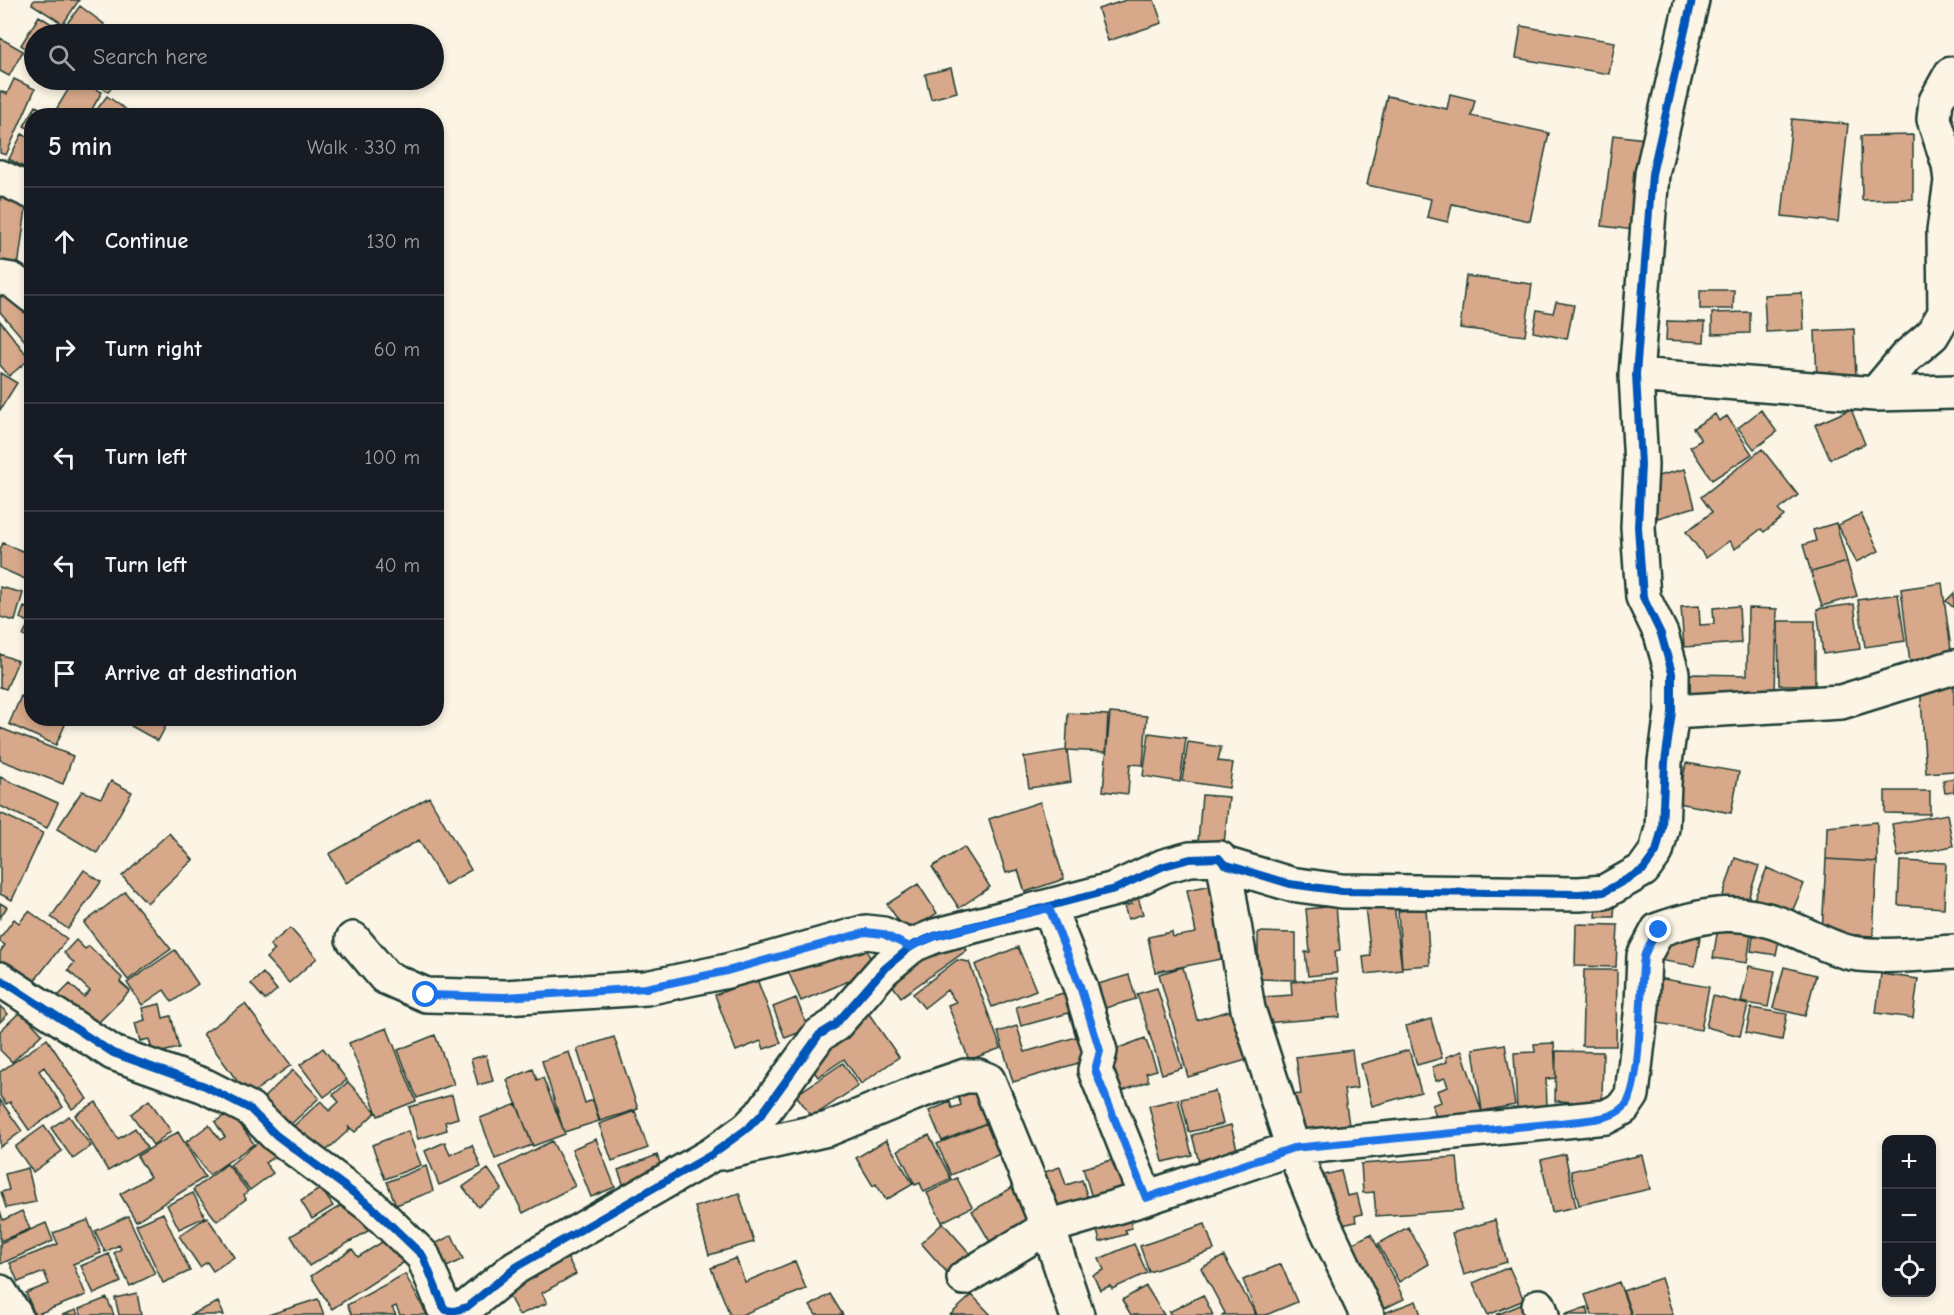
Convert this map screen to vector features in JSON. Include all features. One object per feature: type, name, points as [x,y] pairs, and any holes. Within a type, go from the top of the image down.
[{"type":"street","points":[[1224,864],[1290,884],[1342,891],[1604,892],[1642,870],[1656,852],[1662,828],[1665,762],[1672,712],[1672,673],[1661,634],[1643,597],[1638,527],[1641,465],[1636,375],[1652,174],[1692,0]]},
{"type":"street","points":[[1875,394],[1906,357],[1932,335],[1945,313],[1944,231],[1951,181],[1949,165],[1934,119],[1936,101],[1951,74]]},
{"type":"street","points":[[0,177],[24,188]]},
{"type":"street","points":[[0,279],[12,280],[24,290]]},
{"type":"street","points":[[1636,375],[1875,394],[1954,392]]},
{"type":"street","points":[[1672,712],[1841,702],[1954,667]]},
{"type":"street","points":[[0,979],[113,1053],[206,1086],[250,1109],[276,1135],[371,1206],[423,1256],[443,1306],[446,1310],[455,1313],[467,1307],[516,1267],[711,1155],[754,1121],[819,1035],[835,1025],[884,969],[910,947],[935,936],[1115,889],[1164,866],[1190,859],[1219,858],[1224,864],[1248,1009],[1293,1148],[1321,1217],[1367,1315]]},
{"type":"street","points":[[1049,908],[1080,986],[1100,1051],[1095,1070],[1146,1198]]},
{"type":"street","points":[[964,1278],[1048,1227],[1146,1198],[1293,1148],[1606,1117],[1623,1108],[1632,1095],[1642,1006],[1644,956],[1659,930],[1681,922],[1716,913],[1737,914],[1790,928],[1817,941],[1852,953],[1954,952]]},
{"type":"street","points":[[353,939],[385,977],[426,995],[505,997],[646,988],[727,971],[866,932],[883,934],[910,947]]},
{"type":"street","points":[[711,1155],[828,1129],[918,1092],[965,1076],[978,1076],[988,1080],[1048,1227],[1077,1315]]},
{"type":"street","points":[[0,1292],[15,1315]]},
{"type":"building","points":[[34,0],[79,0],[63,24],[32,4]]},
{"type":"building","points":[[1126,0],[1154,0],[1162,23],[1108,41],[1098,9]]},
{"type":"building","points":[[80,6],[104,24],[66,24]]},
{"type":"building","points":[[39,16],[52,24],[34,24]]},
{"type":"building","points":[[1521,26],[1615,42],[1609,74],[1516,58]]},
{"type":"building","points":[[0,38],[23,51],[9,76],[0,71]]},
{"type":"building","points":[[951,68],[957,92],[931,99],[925,74]]},
{"type":"building","points":[[14,79],[24,84],[24,90],[35,90],[27,108],[24,108],[24,114],[6,155],[0,153],[0,91],[7,94]]},
{"type":"building","points":[[68,90],[102,92],[93,108],[57,108]]},
{"type":"building","points":[[1450,94],[1475,100],[1471,116],[1549,133],[1530,221],[1452,204],[1448,222],[1427,217],[1431,199],[1367,185],[1387,96],[1447,109]]},
{"type":"building","points":[[107,96],[124,108],[98,108]]},
{"type":"building","points":[[1792,119],[1848,124],[1838,222],[1782,216]]},
{"type":"building","points":[[22,134],[24,135],[24,167],[9,159]]},
{"type":"building","points":[[1613,135],[1645,139],[1634,230],[1602,226]]},
{"type":"building","points":[[1913,135],[1913,199],[1862,200],[1861,136]]},
{"type":"building","points":[[0,197],[24,201],[24,223],[17,275],[0,273]]},
{"type":"building","points":[[1466,276],[1532,284],[1525,336],[1460,328]]},
{"type":"building","points":[[1700,290],[1734,290],[1733,309],[1700,309]]},
{"type":"building","points":[[0,291],[24,302],[24,340],[0,312]]},
{"type":"building","points":[[1802,293],[1804,330],[1766,332],[1764,295]]},
{"type":"building","points":[[1556,302],[1574,305],[1567,339],[1533,332],[1537,310],[1553,313]]},
{"type":"building","points":[[1750,312],[1750,333],[1712,334],[1712,313]]},
{"type":"building","points":[[0,321],[24,351],[24,364],[9,376],[0,365]]},
{"type":"building","points":[[1667,321],[1705,322],[1704,342],[1666,340]]},
{"type":"building","points":[[1854,329],[1856,379],[1817,381],[1815,331]]},
{"type":"building","points":[[0,373],[17,383],[0,410]]},
{"type":"building","points":[[1851,409],[1865,444],[1830,459],[1815,425]]},
{"type":"building","points":[[1761,410],[1777,432],[1754,449],[1738,428]]},
{"type":"building","points":[[1715,414],[1719,421],[1727,416],[1752,454],[1712,480],[1690,447],[1701,440],[1693,428]]},
{"type":"building","points":[[1762,449],[1798,495],[1778,510],[1784,516],[1764,532],[1761,529],[1735,549],[1729,541],[1706,558],[1686,532],[1712,512],[1701,497]]},
{"type":"building","points":[[1685,469],[1695,507],[1658,518],[1646,479]]},
{"type":"building","points":[[1861,514],[1879,551],[1856,562],[1838,525]]},
{"type":"building","points":[[1836,523],[1847,562],[1811,572],[1803,545],[1816,541],[1813,530]]},
{"type":"building","points":[[3,543],[24,552],[24,578],[0,568],[0,550]]},
{"type":"building","points":[[1847,562],[1857,596],[1822,606],[1811,572]]},
{"type":"building","points":[[1942,583],[1952,657],[1910,663],[1901,589]]},
{"type":"building","points":[[0,587],[23,593],[15,621],[0,617]]},
{"type":"building","points":[[1954,593],[1954,608],[1946,601]]},
{"type":"building","points":[[1898,594],[1905,641],[1865,647],[1858,600]]},
{"type":"building","points":[[1854,604],[1860,649],[1823,654],[1817,609]]},
{"type":"building","points":[[1699,606],[1700,625],[1714,624],[1713,608],[1739,606],[1741,643],[1684,647],[1681,607]]},
{"type":"building","points":[[24,607],[24,620],[20,618]]},
{"type":"building","points":[[1748,608],[1777,609],[1775,695],[1690,693],[1690,674],[1747,675]]},
{"type":"building","points":[[1778,621],[1815,621],[1815,685],[1779,685]]},
{"type":"building","points":[[0,654],[18,661],[6,689],[0,687]]},
{"type":"building","points":[[1954,681],[1954,771],[1926,773],[1920,684]]},
{"type":"building","points":[[21,696],[24,697],[24,726],[64,726],[56,745],[9,724]]},
{"type":"building","points":[[1068,713],[1108,715],[1106,752],[1066,750]]},
{"type":"building","points":[[1110,713],[1147,716],[1143,765],[1130,764],[1128,794],[1103,791]]},
{"type":"building","points":[[131,726],[166,726],[158,741]]},
{"type":"building","points":[[0,728],[73,756],[63,784],[0,760]]},
{"type":"building","points":[[1149,733],[1186,738],[1180,782],[1143,776]]},
{"type":"building","points":[[1188,742],[1221,747],[1218,761],[1233,763],[1229,788],[1182,781]]},
{"type":"building","points":[[1067,750],[1071,782],[1029,788],[1024,757]]},
{"type":"building","points":[[1686,763],[1739,772],[1731,813],[1678,803]]},
{"type":"building","points":[[0,777],[58,803],[47,828],[0,806]]},
{"type":"building","points":[[1954,778],[1954,792],[1945,793],[1943,780]]},
{"type":"building","points":[[111,781],[132,792],[97,853],[57,829],[82,791],[101,798]]},
{"type":"building","points":[[1885,791],[1930,791],[1930,814],[1885,813]]},
{"type":"building","points":[[1202,795],[1229,797],[1224,844],[1198,842]]},
{"type":"building","points":[[429,797],[471,870],[445,885],[419,840],[346,883],[329,854]]},
{"type":"building","points":[[1040,802],[1064,879],[1025,892],[1018,870],[1006,873],[989,819]]},
{"type":"building","points":[[0,813],[43,833],[12,900],[0,894]]},
{"type":"building","points":[[1947,814],[1953,846],[1898,857],[1892,824]]},
{"type":"building","points":[[1877,822],[1877,862],[1826,859],[1827,827]]},
{"type":"building","points":[[169,833],[193,860],[147,903],[122,876]]},
{"type":"building","points":[[964,847],[990,887],[959,908],[932,867]]},
{"type":"building","points":[[1735,858],[1759,866],[1745,908],[1721,901]]},
{"type":"building","points":[[1826,859],[1877,862],[1873,936],[1822,933]]},
{"type":"building","points":[[1900,861],[1946,863],[1944,908],[1898,905]]},
{"type":"building","points":[[1767,868],[1804,884],[1788,921],[1751,906]]},
{"type":"building","points":[[84,870],[101,882],[68,929],[51,917]]},
{"type":"building","points":[[918,884],[937,913],[907,933],[887,904]]},
{"type":"building","points":[[1212,885],[1226,958],[1155,972],[1148,937],[1172,932],[1173,937],[1196,933],[1187,890]]},
{"type":"building","points":[[125,892],[171,949],[128,980],[84,923]]},
{"type":"building","points":[[1137,894],[1143,914],[1128,919],[1124,906],[1132,904],[1130,896]]},
{"type":"building","points":[[1597,899],[1615,900],[1614,917],[1596,917]]},
{"type":"building","points":[[0,903],[7,907],[0,918]]},
{"type":"building","points":[[1394,904],[1402,970],[1365,974],[1363,957],[1371,956],[1365,907]]},
{"type":"building","points":[[1336,906],[1340,950],[1335,951],[1337,973],[1308,976],[1305,952],[1310,952],[1306,909]]},
{"type":"building","points":[[1426,909],[1430,965],[1402,967],[1398,911]]},
{"type":"building","points":[[29,911],[67,939],[29,988],[0,965],[0,952],[5,945],[0,942],[0,938],[14,919],[19,923]]},
{"type":"building","points":[[1719,922],[1752,927],[1747,963],[1713,958]]},
{"type":"building","points":[[1576,924],[1618,925],[1616,967],[1575,966]]},
{"type":"building","points":[[290,928],[317,958],[289,983],[266,958],[275,950],[270,945]]},
{"type":"building","points":[[1759,930],[1780,934],[1776,955],[1751,951],[1753,936],[1757,937]]},
{"type":"building","points":[[1664,931],[1700,938],[1695,966],[1658,960]]},
{"type":"building","points":[[1258,932],[1296,933],[1296,980],[1258,979]]},
{"type":"building","points":[[955,934],[967,950],[901,997],[884,974]]},
{"type":"building","points":[[862,938],[875,970],[801,1001],[787,969]]},
{"type":"building","points":[[76,940],[85,949],[89,946],[122,978],[120,982],[130,991],[88,1033],[54,1000],[70,984],[84,997],[90,991],[68,970],[74,963],[64,953]]},
{"type":"building","points":[[1018,947],[1036,990],[992,1007],[975,965]]},
{"type":"building","points":[[175,950],[198,984],[172,1002],[164,990],[142,1005],[127,983]]},
{"type":"building","points":[[957,960],[969,962],[1001,1048],[969,1060],[948,1005],[956,1002],[947,990],[924,1008],[913,994]]},
{"type":"building","points":[[1749,966],[1775,971],[1768,1007],[1741,1002]]},
{"type":"building","points":[[1183,967],[1197,1020],[1236,1009],[1250,1059],[1188,1077],[1159,974]]},
{"type":"building","points":[[1784,967],[1816,975],[1805,1016],[1773,1008]]},
{"type":"building","points":[[1584,970],[1617,970],[1616,1046],[1582,1046]]},
{"type":"building","points":[[263,973],[277,990],[265,1000],[251,984]]},
{"type":"building","points":[[1881,974],[1918,979],[1913,1018],[1876,1013]]},
{"type":"building","points":[[1129,975],[1136,999],[1105,1008],[1098,984]]},
{"type":"building","points":[[1337,978],[1340,1017],[1264,1023],[1262,997],[1292,995],[1291,982]]},
{"type":"building","points":[[1658,978],[1709,987],[1701,1030],[1651,1022]]},
{"type":"building","points":[[757,979],[781,1043],[764,1049],[761,1041],[736,1051],[715,995]]},
{"type":"building","points":[[1157,988],[1182,1068],[1162,1074],[1137,994]]},
{"type":"building","points":[[1077,989],[1096,1058],[1013,1082],[998,1032],[1017,1026],[1025,1052],[1076,1037],[1069,1013],[1021,1026],[1016,1007]]},
{"type":"building","points":[[1713,996],[1748,1005],[1740,1036],[1706,1027]]},
{"type":"building","points":[[796,998],[808,1029],[785,1038],[773,1007]]},
{"type":"building","points":[[160,1004],[163,1018],[171,1016],[179,1048],[153,1054],[149,1039],[140,1041],[135,1023],[145,1020],[142,1008]]},
{"type":"building","points":[[245,1004],[291,1065],[248,1096],[203,1034]]},
{"type":"building","points":[[0,1006],[8,1014],[0,1022]]},
{"type":"building","points":[[1751,1008],[1787,1014],[1782,1040],[1746,1033]]},
{"type":"building","points":[[21,1011],[42,1034],[12,1062],[0,1050],[0,1031]]},
{"type":"building","points":[[869,1014],[899,1057],[861,1084],[844,1059],[818,1077],[805,1059]]},
{"type":"building","points":[[1431,1019],[1442,1058],[1417,1065],[1406,1026]]},
{"type":"building","points":[[387,1028],[416,1101],[378,1116],[349,1043]]},
{"type":"building","points":[[435,1035],[454,1084],[417,1098],[398,1050]]},
{"type":"building","points":[[614,1037],[638,1109],[600,1121],[577,1049]]},
{"type":"building","points":[[1145,1038],[1157,1070],[1146,1073],[1149,1081],[1114,1094],[1100,1055]]},
{"type":"building","points":[[47,1039],[87,1099],[72,1109],[44,1067],[39,1071],[63,1107],[29,1130],[10,1102],[6,1104],[0,1096],[0,1072]]},
{"type":"building","points":[[1554,1043],[1556,1078],[1546,1079],[1547,1107],[1517,1109],[1514,1053],[1535,1052],[1534,1044]]},
{"type":"building","points":[[1505,1044],[1515,1105],[1482,1111],[1473,1049]]},
{"type":"building","points":[[323,1048],[347,1080],[324,1097],[300,1065]]},
{"type":"building","points":[[1352,1050],[1357,1088],[1344,1090],[1349,1125],[1297,1132],[1292,1095],[1301,1094],[1296,1057]]},
{"type":"building","points":[[1409,1050],[1421,1092],[1372,1106],[1361,1064]]},
{"type":"building","points":[[1462,1051],[1482,1112],[1439,1126],[1432,1105],[1441,1102],[1437,1091],[1448,1087],[1445,1078],[1436,1081],[1432,1067],[1447,1062],[1446,1057]]},
{"type":"building","points":[[1556,1051],[1603,1052],[1602,1103],[1555,1101]]},
{"type":"building","points":[[569,1052],[585,1103],[593,1100],[599,1121],[564,1132],[542,1061]]},
{"type":"building","points":[[486,1055],[493,1081],[478,1085],[471,1059]]},
{"type":"building","points":[[843,1063],[858,1086],[812,1117],[796,1095]]},
{"type":"building","points":[[533,1069],[537,1080],[543,1078],[565,1134],[533,1146],[507,1080]]},
{"type":"building","points":[[293,1070],[319,1098],[286,1129],[260,1101]]},
{"type":"building","points":[[348,1082],[376,1112],[355,1132],[348,1126],[350,1129],[315,1161],[288,1131],[321,1101],[329,1111],[339,1102],[333,1095]]},
{"type":"building","points":[[977,1086],[991,1121],[942,1141],[929,1111],[950,1102],[952,1108],[961,1105],[957,1094]]},
{"type":"building","points":[[1215,1091],[1223,1124],[1189,1132],[1181,1099]]},
{"type":"building","points":[[452,1095],[458,1118],[445,1122],[447,1130],[418,1139],[409,1107]]},
{"type":"building","points":[[1178,1099],[1192,1155],[1163,1162],[1149,1106]]},
{"type":"building","points":[[0,1100],[22,1131],[0,1147]]},
{"type":"building","points":[[149,1100],[171,1131],[153,1145],[131,1114]]},
{"type":"building","points":[[96,1102],[118,1139],[135,1128],[147,1148],[108,1171],[75,1115]]},
{"type":"building","points":[[517,1104],[532,1145],[495,1159],[480,1118]]},
{"type":"building","points":[[231,1111],[254,1144],[209,1175],[186,1142],[209,1125],[220,1140],[225,1137],[215,1122]]},
{"type":"building","points":[[635,1111],[648,1148],[612,1161],[599,1124]]},
{"type":"building","points":[[69,1116],[91,1146],[73,1159],[51,1128]]},
{"type":"building","points":[[987,1123],[1000,1154],[951,1175],[937,1144]]},
{"type":"building","points":[[1231,1125],[1240,1161],[1201,1170],[1192,1135]]},
{"type":"building","points":[[44,1126],[62,1151],[33,1172],[15,1147]]},
{"type":"building","points":[[408,1131],[421,1165],[385,1179],[372,1145]]},
{"type":"building","points":[[178,1132],[205,1177],[136,1221],[120,1194],[150,1177],[137,1156]]},
{"type":"building","points":[[929,1135],[951,1179],[924,1192],[920,1183],[915,1185],[898,1150]]},
{"type":"building","points":[[262,1139],[275,1156],[265,1163],[273,1173],[250,1190],[230,1165]]},
{"type":"building","points":[[596,1139],[615,1187],[591,1197],[572,1149]]},
{"type":"building","points":[[886,1140],[913,1184],[886,1200],[876,1184],[873,1186],[856,1158]]},
{"type":"building","points":[[552,1141],[575,1186],[523,1213],[500,1167]]},
{"type":"building","points":[[445,1142],[450,1155],[472,1145],[481,1167],[439,1185],[425,1151]]},
{"type":"building","points":[[1565,1154],[1576,1207],[1552,1212],[1541,1160]]},
{"type":"building","points":[[657,1155],[664,1174],[625,1189],[618,1170]]},
{"type":"building","points":[[1642,1155],[1650,1189],[1579,1205],[1571,1171]]},
{"type":"building","points":[[1457,1157],[1462,1210],[1376,1216],[1374,1192],[1363,1193],[1361,1164]]},
{"type":"building","points":[[1119,1158],[1130,1198],[1095,1208],[1083,1168]]},
{"type":"building","points":[[227,1164],[248,1191],[244,1195],[246,1199],[217,1221],[193,1190]]},
{"type":"building","points":[[426,1166],[433,1191],[396,1205],[387,1182]]},
{"type":"building","points":[[1060,1167],[1066,1185],[1082,1180],[1092,1211],[1055,1222],[1039,1174]]},
{"type":"building","points":[[28,1168],[36,1202],[6,1208],[1,1192],[9,1190],[5,1174]]},
{"type":"building","points":[[488,1169],[502,1189],[478,1207],[463,1187]]},
{"type":"building","points":[[1341,1171],[1347,1196],[1357,1194],[1362,1214],[1355,1216],[1356,1222],[1328,1228],[1316,1177]]},
{"type":"building","points":[[957,1178],[972,1207],[942,1222],[927,1193]]},
{"type":"building","points":[[1013,1187],[1034,1222],[993,1247],[972,1211]]},
{"type":"building","points":[[321,1188],[333,1206],[312,1219],[301,1201]]},
{"type":"building","points":[[193,1193],[205,1217],[179,1229],[167,1205]]},
{"type":"building","points":[[739,1193],[754,1242],[709,1255],[695,1207]]},
{"type":"building","points":[[350,1200],[368,1231],[309,1266],[291,1236]]},
{"type":"building","points":[[1127,1209],[1132,1228],[1125,1230],[1127,1234],[1100,1242],[1094,1218]]},
{"type":"building","points":[[0,1211],[3,1220],[22,1211],[30,1229],[0,1241]]},
{"type":"building","points":[[163,1213],[190,1271],[163,1283],[136,1225]]},
{"type":"building","points":[[128,1216],[155,1274],[130,1286],[114,1253],[121,1249],[119,1245],[105,1252],[95,1231]]},
{"type":"building","points":[[207,1217],[234,1257],[213,1271],[207,1262],[200,1267],[179,1236]]},
{"type":"building","points":[[88,1220],[101,1253],[73,1264],[86,1295],[35,1315],[26,1293],[49,1284],[44,1272],[18,1282],[10,1263],[58,1244],[53,1233]]},
{"type":"building","points":[[1495,1220],[1507,1262],[1464,1275],[1452,1233]]},
{"type":"building","points":[[46,1223],[53,1241],[0,1264],[0,1243]]},
{"type":"building","points":[[943,1223],[974,1258],[951,1277],[921,1243]]},
{"type":"building","points":[[1205,1224],[1214,1250],[1149,1272],[1140,1246]]},
{"type":"building","points":[[1408,1227],[1429,1264],[1399,1282],[1378,1244]]},
{"type":"building","points":[[1371,1234],[1404,1299],[1377,1312],[1341,1249]]},
{"type":"building","points":[[452,1235],[463,1259],[437,1272],[425,1249]]},
{"type":"building","points":[[387,1239],[403,1263],[332,1309],[311,1276],[352,1249],[358,1257]]},
{"type":"building","points":[[1134,1244],[1147,1273],[1112,1289],[1110,1286],[1100,1290],[1093,1275],[1104,1270],[1099,1259]]},
{"type":"building","points":[[562,1247],[576,1274],[542,1293],[547,1303],[519,1315],[504,1287]]},
{"type":"building","points":[[109,1254],[121,1282],[94,1294],[81,1266]]},
{"type":"building","points":[[1224,1256],[1256,1315],[1222,1315],[1225,1313],[1201,1268]]},
{"type":"building","points":[[736,1258],[745,1282],[795,1261],[806,1289],[741,1315],[730,1315],[711,1268]]},
{"type":"building","points":[[1281,1264],[1297,1302],[1266,1315],[1257,1315],[1243,1280]]},
{"type":"building","points":[[1509,1267],[1524,1300],[1488,1315],[1473,1283]]},
{"type":"building","points":[[405,1274],[427,1315],[400,1315],[396,1306],[392,1308],[396,1315],[352,1315],[347,1305]]},
{"type":"building","points":[[1661,1278],[1673,1315],[1632,1315],[1623,1291]]},
{"type":"building","points":[[1619,1282],[1631,1315],[1592,1315],[1585,1295]]},
{"type":"building","points":[[1146,1286],[1164,1315],[1131,1315],[1122,1300]]},
{"type":"building","points":[[137,1293],[141,1315],[119,1315],[115,1298]]},
{"type":"building","points":[[830,1294],[843,1315],[816,1315],[810,1306]]},
{"type":"building","points":[[972,1295],[991,1315],[950,1315]]},
{"type":"building","points":[[1203,1295],[1213,1315],[1171,1315],[1169,1312]]},
{"type":"building","points":[[107,1298],[114,1315],[81,1315],[79,1309]]},
{"type":"building","points":[[318,1299],[324,1315],[268,1315]]},
{"type":"building","points":[[1416,1301],[1421,1315],[1379,1315]]},
{"type":"building","points":[[1530,1301],[1536,1315],[1496,1315]]},
{"type":"building","points":[[218,1302],[224,1315],[190,1315]]},
{"type":"building","points":[[1587,1307],[1589,1315],[1564,1315]]},
{"type":"building","points":[[76,1310],[78,1315],[62,1315]]},
{"type":"cycle path","points":[[0,979],[113,1053],[205,1086],[250,1109],[276,1135],[371,1206],[423,1256],[443,1306],[446,1310],[454,1311],[467,1307],[516,1267],[711,1155],[748,1128],[761,1115],[819,1035],[835,1025],[884,969],[913,945],[935,936],[1115,889],[1164,866],[1190,859],[1219,858],[1224,864],[1290,884],[1342,891],[1579,894],[1604,892],[1643,870],[1656,852],[1662,828],[1665,762],[1672,712],[1672,673],[1661,634],[1643,597],[1638,527],[1641,465],[1636,375],[1652,174],[1692,0]]},
{"type":"route","points":[[426,995],[505,997],[646,988],[727,971],[830,940],[866,932],[883,934],[910,947],[935,936],[1049,908],[1080,986],[1100,1051],[1095,1070],[1146,1198],[1293,1148],[1606,1117],[1623,1108],[1632,1095],[1642,1006],[1644,956],[1659,930]]}]
